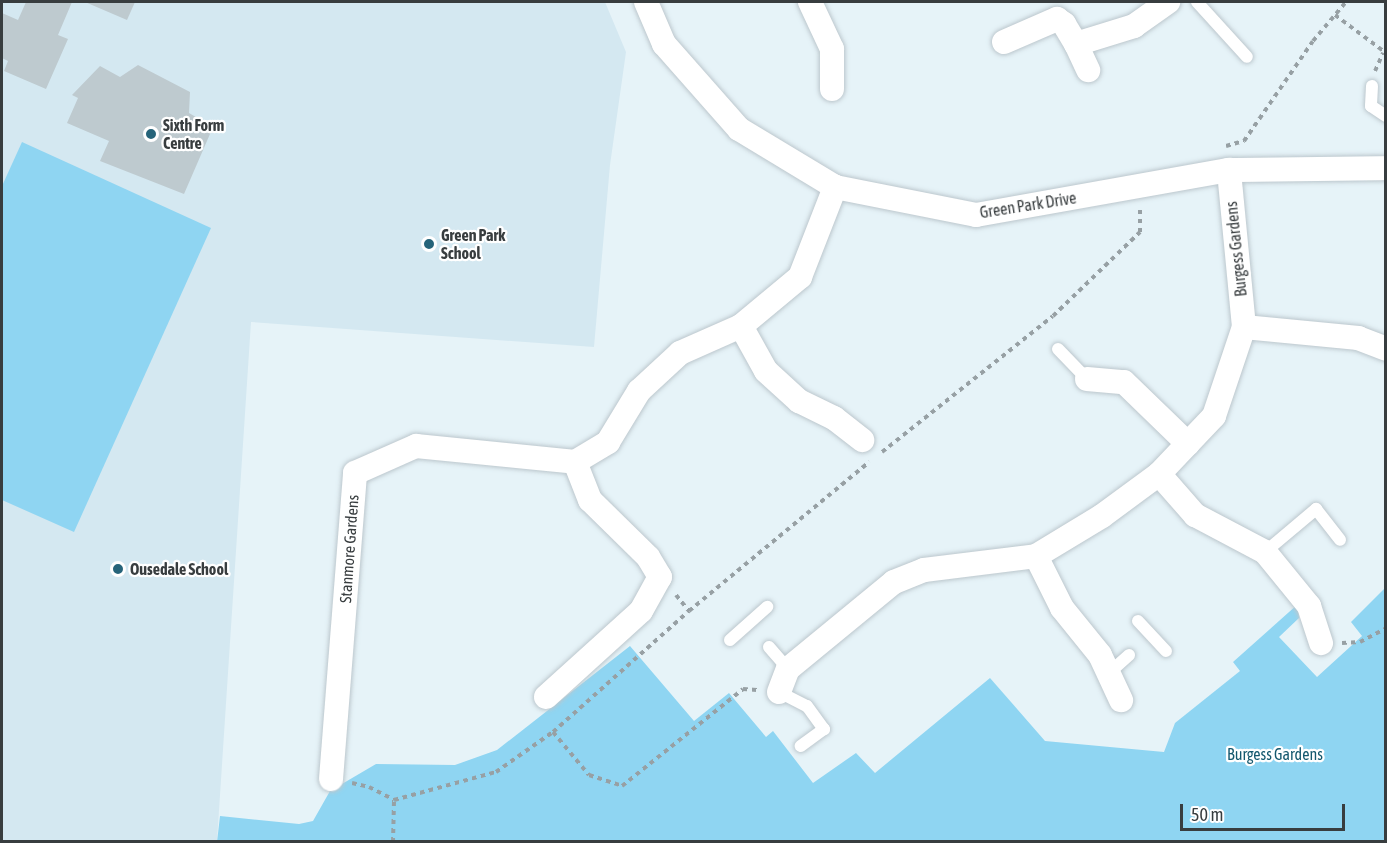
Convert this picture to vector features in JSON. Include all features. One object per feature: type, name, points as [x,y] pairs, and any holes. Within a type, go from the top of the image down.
[{"type":"street","name":"Green Park Drive","points":[[646,2],[664,44],[739,129],[835,187],[976,215],[1228,170],[1386,168]]},
{"type":"street","points":[[810,2],[832,49],[832,89]]},
{"type":"street","points":[[1076,45],[1134,26],[1168,2]]},
{"type":"street","points":[[1004,42],[1057,19],[1064,24],[1088,70]]},
{"type":"street","name":"Burgess Gardens","points":[[778,692],[789,669],[894,582],[924,570],[1036,556],[1102,516],[1159,474],[1214,416],[1244,327],[1228,170]]},
{"type":"street","points":[[546,697],[641,611],[660,577],[648,557],[590,500],[575,462],[608,442],[639,391],[680,353],[741,326],[800,277],[835,187]]},
{"type":"street","points":[[741,326],[766,371],[799,401],[834,418],[862,440]]},
{"type":"street","points":[[1244,327],[1358,338],[1386,349]]},
{"type":"street","points":[[1087,379],[1124,382],[1188,444]]},
{"type":"street","name":"Stanmore Gardens","points":[[331,779],[355,473],[416,446],[575,462]]},
{"type":"street","points":[[1159,474],[1195,515],[1264,552],[1310,606],[1322,643]]},
{"type":"street","points":[[1036,556],[1062,608],[1100,655],[1122,700]]},
{"type":"lane","points":[[1197,2],[1247,57]]},
{"type":"lane","points":[[1372,86],[1371,106],[1386,116]]},
{"type":"lane","points":[[1058,349],[1087,379]]},
{"type":"lane","points":[[1264,552],[1316,509],[1340,540]]},
{"type":"lane","points":[[730,640],[753,629],[767,607]]},
{"type":"lane","points":[[1138,621],[1148,639],[1166,651]]},
{"type":"lane","points":[[769,647],[789,669]]},
{"type":"lane","points":[[1109,673],[1129,656]]},
{"type":"lane","points":[[778,692],[807,705],[824,729],[801,746]]},
{"type":"path","points":[[1222,147],[1244,141],[1313,41],[1346,2]]},
{"type":"path","points":[[1335,15],[1386,53]]},
{"type":"path","points":[[331,779],[369,787],[394,800],[496,772],[553,732],[689,611],[1053,316],[1140,232],[1140,186]]},
{"type":"path","points":[[1322,643],[1360,642],[1386,628]]},
{"type":"path","points":[[553,732],[589,775],[622,786],[743,689],[778,692]]},
{"type":"path","points":[[393,842],[394,800]]},
{"type":"shaded area","name":"Ousedale School","points":[[2,2],[605,2],[626,52],[610,165],[594,347],[251,322],[217,841],[2,842]]},
{"type":"green space","points":[[22,142],[211,228],[74,532],[2,500],[2,186]]},
{"type":"green space","name":"Burgess Gardens","points":[[1385,588],[1385,841],[217,842],[220,816],[299,824],[313,821],[330,791],[376,764],[455,765],[497,750],[630,646],[694,721],[729,693],[766,737],[773,731],[813,783],[856,753],[875,773],[990,678],[1045,741],[1164,752],[1175,723],[1240,671],[1233,662],[1298,604],[1299,618],[1279,637],[1317,677],[1362,636],[1351,622]]},
{"type":"building","points":[[26,2],[72,2],[58,35],[68,39],[46,89],[4,71],[8,61],[2,58],[2,13],[18,20]]},
{"type":"building","points":[[85,2],[135,2],[127,20]]},
{"type":"building","name":"Sixth Form Centre","points":[[138,65],[190,92],[189,113],[213,127],[184,194],[100,161],[109,141],[67,123],[78,98],[72,95],[100,66],[120,77]]},
{"type":"place","name":"Sixth Form Centre","points":[[151,134]]},
{"type":"place","name":"Green Park School","points":[[429,244]]},
{"type":"place","name":"Ousedale School","points":[[118,569]]}]
